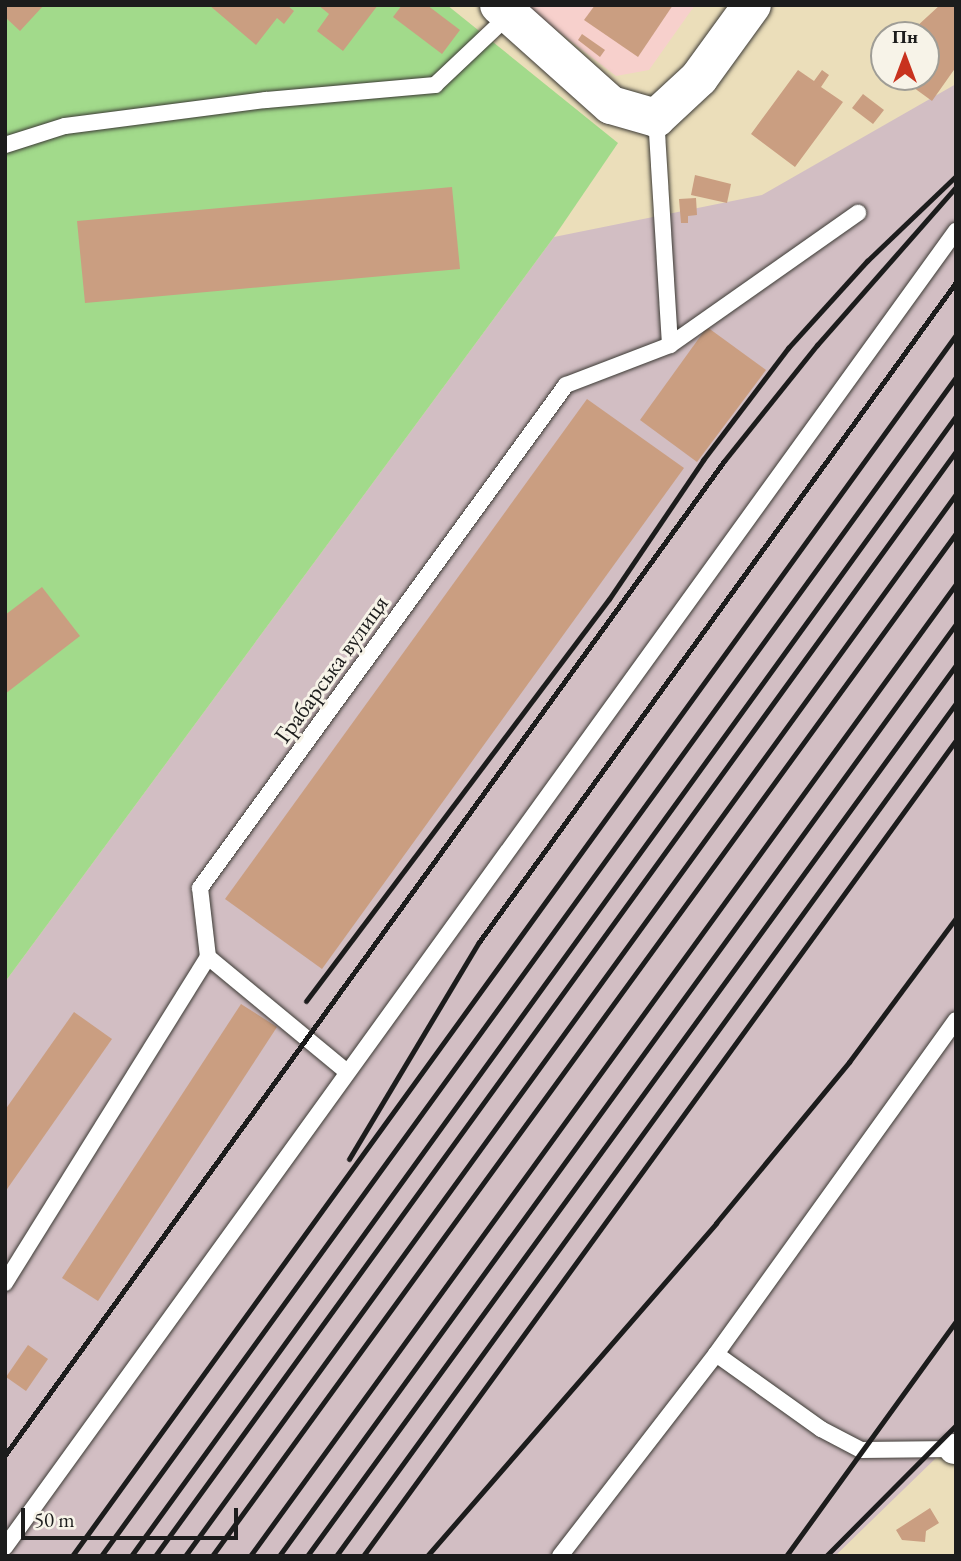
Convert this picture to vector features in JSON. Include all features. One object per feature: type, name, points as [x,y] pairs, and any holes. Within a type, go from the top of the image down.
[{"type":"street","points":[[505,10],[611,105],[656,118],[699,78],[752,5]]},
{"type":"lane","points":[[5,145],[65,126],[266,100],[435,85],[505,10]]},
{"type":"lane","points":[[656,118],[670,345]]},
{"type":"lane","name":"Грабарська вулиця","points":[[208,957],[200,888],[566,385],[670,345],[858,214]]},
{"type":"lane","points":[[5,1547],[346,1071],[956,231]]},
{"type":"lane","points":[[5,1283],[208,957],[346,1071]]},
{"type":"lane","points":[[560,1556],[716,1354],[956,1020]]},
{"type":"lane","points":[[716,1354],[821,1429],[861,1450],[955,1449]]},
{"type":"shaded area","points":[[524,5],[695,5],[649,70],[616,76]]},
{"type":"shaded area","points":[[956,84],[956,1455],[938,1456],[835,1556],[5,1556],[5,982],[554,237],[762,195]]},
{"type":"green space","points":[[5,5],[447,5],[618,143],[554,237],[5,982]]},
{"type":"building","points":[[5,5],[44,5],[20,31],[5,17]]},
{"type":"building","points":[[209,5],[287,5],[294,11],[284,24],[277,18],[256,45]]},
{"type":"building","points":[[318,5],[378,5],[343,51],[317,31],[329,14]]},
{"type":"building","points":[[402,5],[427,5],[460,30],[442,54],[393,17]]},
{"type":"building","points":[[595,5],[673,5],[638,57],[584,20]]},
{"type":"building","points":[[940,5],[956,5],[956,67],[940,90],[940,21],[923,21]]},
{"type":"building","points":[[582,34],[605,50],[600,57],[578,40]]},
{"type":"building","points":[[798,70],[814,81],[822,70],[829,75],[821,87],[843,102],[795,167],[751,134]]},
{"type":"building","points":[[918,91],[939,91],[932,101]]},
{"type":"building","points":[[863,94],[884,110],[873,124],[852,108]]},
{"type":"building","points":[[695,175],[731,184],[727,203],[691,195]]},
{"type":"building","points":[[452,187],[460,269],[85,303],[77,221]]},
{"type":"building","points":[[696,198],[697,215],[688,216],[688,223],[681,223],[679,199]]},
{"type":"building","points":[[707,327],[766,370],[697,462],[640,420]]},
{"type":"building","points":[[587,399],[684,468],[322,969],[225,899]]},
{"type":"building","points":[[42,587],[80,636],[5,694],[5,615]]},
{"type":"building","points":[[241,1004],[277,1027],[98,1301],[62,1278]]},
{"type":"building","points":[[74,1012],[112,1039],[5,1192],[5,1110]]},
{"type":"building","points":[[28,1345],[48,1359],[26,1391],[6,1377]]},
{"type":"building","points":[[930,1508],[939,1523],[926,1531],[925,1542],[902,1540],[896,1530]]},
{"type":"railway","points":[[306,1001],[609,599],[703,460],[788,348],[867,261],[956,176]]},
{"type":"railway","points":[[5,1455],[724,461],[817,345],[956,187]]},
{"type":"railway","points":[[349,1159],[479,942],[956,282]]},
{"type":"railway","points":[[72,1556],[956,335]]},
{"type":"railway","points":[[101,1556],[956,377]]},
{"type":"railway","points":[[131,1556],[956,416]]},
{"type":"railway","points":[[155,1556],[956,451]]},
{"type":"railway","points":[[185,1556],[956,494]]},
{"type":"railway","points":[[212,1556],[956,533]]},
{"type":"railway","points":[[250,1556],[956,584]]},
{"type":"railway","points":[[279,1556],[956,624]]},
{"type":"railway","points":[[307,1556],[956,665]]},
{"type":"railway","points":[[336,1556],[956,703]]},
{"type":"railway","points":[[363,1556],[956,740]]},
{"type":"railway","points":[[427,1556],[716,1223],[849,1062],[956,918]]},
{"type":"railway","points":[[786,1556],[956,1321]]},
{"type":"railway","points":[[826,1556],[956,1425]]}]
